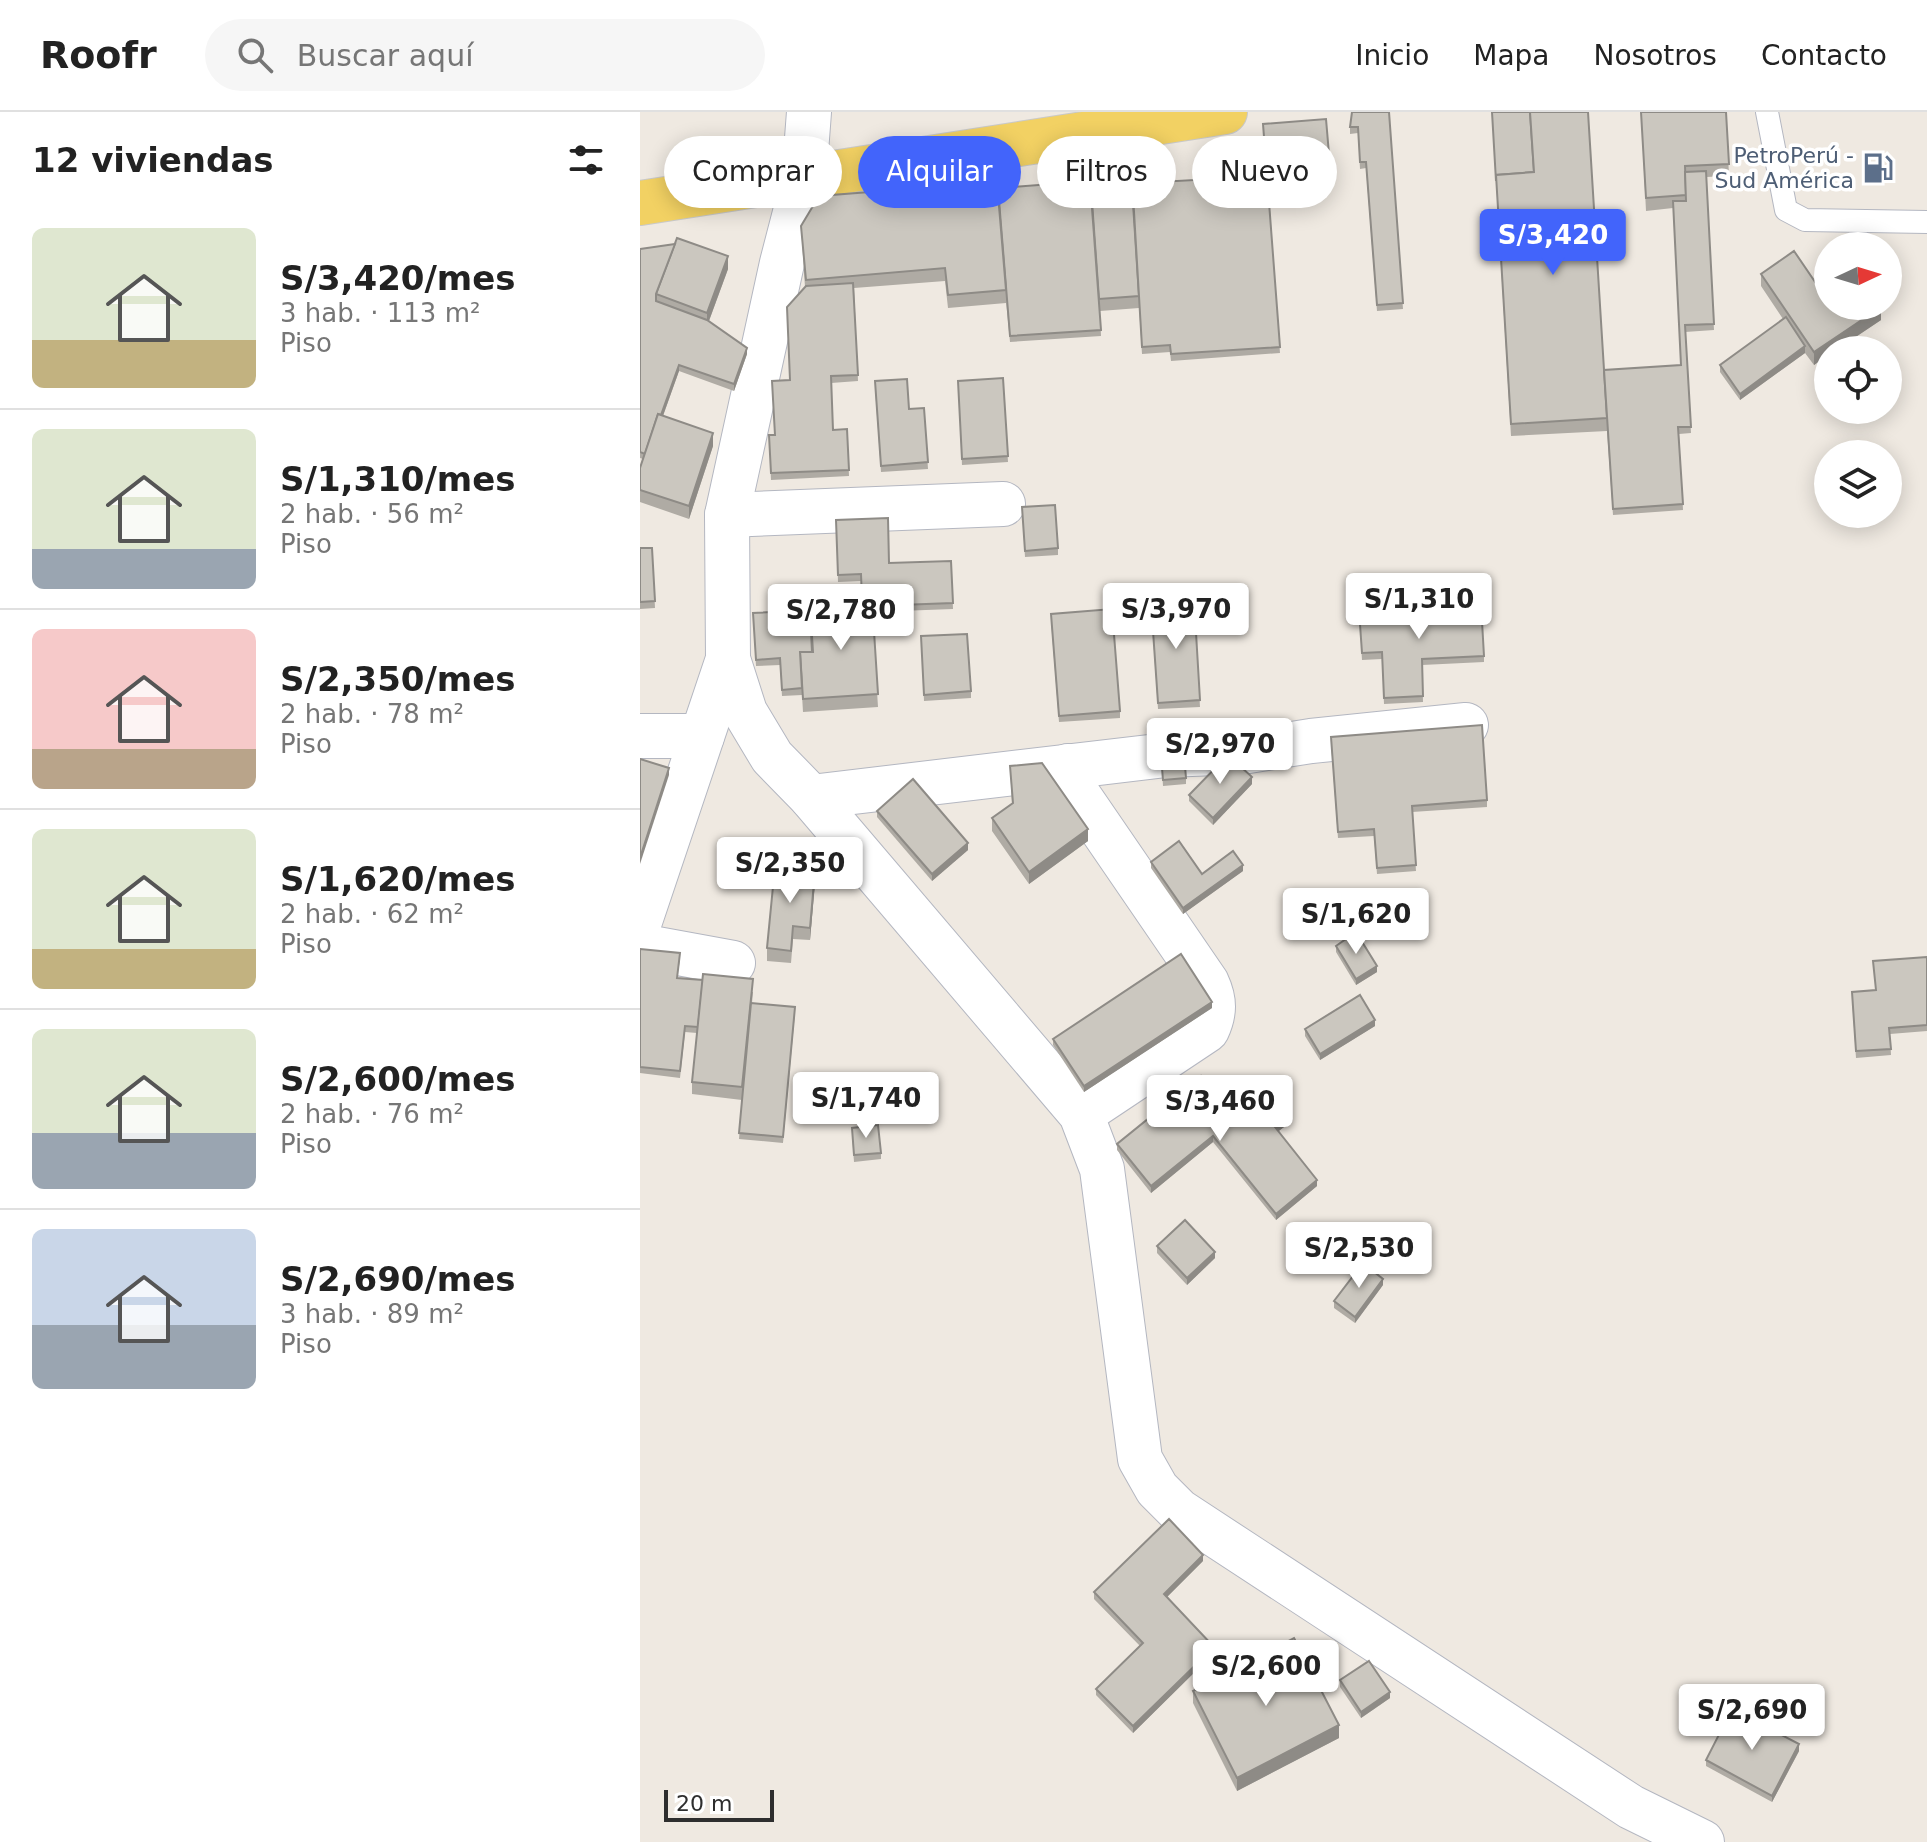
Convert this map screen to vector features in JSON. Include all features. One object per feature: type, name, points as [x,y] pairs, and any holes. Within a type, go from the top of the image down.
[{"type":"main road","points":[[842,172],[1225,112]]},
{"type":"main road","points":[[640,203],[664,199]]},
{"type":"street","points":[[807,136],[809,112]]},
{"type":"street","points":[[796,208],[727,515],[728,659],[745,712],[772,757],[811,797],[1081,1114],[1102,1169],[1140,1459],[1157,1489],[1179,1511],[1631,1807],[1702,1842]]},
{"type":"street","points":[[727,515],[1003,504]]},
{"type":"street","points":[[640,921],[728,659]]},
{"type":"street","points":[[811,797],[1166,755],[1242,752],[1311,741],[1466,725]]},
{"type":"street","points":[[640,736],[702,736]]},
{"type":"street","points":[[1068,766],[1079,796],[1207,983],[1214,1006],[1207,1030],[1081,1114]]},
{"type":"street","points":[[640,946],[733,963]]},
{"type":"lane","points":[[1767,112],[1786,210],[1805,220],[1927,222]]},
{"type":"building","points":[[1352,112],[1389,112],[1403,303],[1377,305],[1366,162],[1360,162],[1358,127],[1350,127]]},
{"type":"building","points":[[1492,112],[1530,112],[1534,172],[1496,175],[1496,181]]},
{"type":"building","points":[[1530,112],[1588,112],[1607,418],[1511,424],[1496,175],[1534,172]]},
{"type":"building","points":[[1641,112],[1726,112],[1729,164],[1685,166],[1686,195],[1646,198]]},
{"type":"building","points":[[1326,119],[1327,136],[1264,136],[1263,124]]},
{"type":"building","points":[[1706,171],[1714,324],[1685,325],[1691,427],[1678,427],[1683,504],[1613,509],[1604,370],[1681,365],[1673,201],[1686,201],[1685,172]]},
{"type":"building","points":[[1192,180],[1192,208],[1269,208],[1280,347],[1171,354],[1170,345],[1142,347],[1134,208],[1176,208],[1176,181]]},
{"type":"building","points":[[1037,185],[1037,208],[1092,208],[1101,330],[1010,336],[1000,208],[1021,208],[1021,186]]},
{"type":"building","points":[[858,193],[858,208],[999,208],[1006,290],[948,295],[945,268],[806,280],[801,226],[812,208],[842,208],[842,194]]},
{"type":"building","points":[[1092,208],[1133,208],[1139,296],[1099,299]]},
{"type":"building","points":[[677,238],[728,256],[707,313],[656,294]]},
{"type":"building","points":[[675,244],[656,301],[707,320],[747,348],[734,384],[679,365],[645,454],[640,452],[640,249]]},
{"type":"building","points":[[1794,251],[1814,280],[1814,320],[1862,320],[1838,336],[1814,336],[1814,352],[1761,274]]},
{"type":"building","points":[[853,283],[858,375],[831,376],[833,430],[847,429],[849,470],[771,473],[769,435],[775,435],[772,381],[790,380],[787,307],[806,286]]},
{"type":"building","points":[[1786,317],[1805,346],[1740,394],[1720,365]]},
{"type":"building","points":[[1003,378],[1008,456],[962,459],[958,381]]},
{"type":"building","points":[[907,379],[909,409],[924,408],[928,462],[881,466],[875,381]]},
{"type":"building","points":[[658,414],[713,433],[689,506],[640,490],[640,468]]},
{"type":"building","points":[[1055,505],[1058,548],[1025,551],[1022,507]]},
{"type":"building","points":[[888,518],[889,563],[951,561],[953,603],[872,606],[872,600],[862,600],[861,574],[838,575],[836,520]]},
{"type":"building","points":[[640,548],[652,548],[655,601],[640,602]]},
{"type":"building","points":[[1194,599],[1200,700],[1158,703],[1151,602]]},
{"type":"building","points":[[872,600],[878,694],[803,699],[800,652],[813,652],[810,604]]},
{"type":"building","points":[[1481,604],[1484,656],[1422,659],[1423,696],[1384,698],[1382,652],[1362,653],[1359,610]]},
{"type":"building","points":[[1112,609],[1120,711],[1059,716],[1051,614]]},
{"type":"building","points":[[810,610],[812,652],[800,652],[802,688],[782,690],[780,658],[756,660],[753,613]]},
{"type":"building","points":[[967,634],[971,691],[924,695],[921,636]]},
{"type":"building","points":[[1482,725],[1487,800],[1412,806],[1416,865],[1377,868],[1374,829],[1338,832],[1331,737]]},
{"type":"building","points":[[1184,754],[1186,778],[1163,780],[1161,756]]},
{"type":"building","points":[[1228,755],[1252,777],[1213,818],[1189,795]]},
{"type":"building","points":[[640,759],[669,768],[640,858]]},
{"type":"building","points":[[1042,763],[1088,829],[1029,872],[992,818],[1013,803],[1010,766]]},
{"type":"building","points":[[913,779],[968,843],[932,874],[877,811]]},
{"type":"building","points":[[1179,841],[1202,874],[1233,851],[1243,865],[1183,908],[1151,862]]},
{"type":"building","points":[[775,866],[815,870],[810,928],[793,926],[791,951],[767,948]]},
{"type":"building","points":[[1356,932],[1377,966],[1356,979],[1336,946]]},
{"type":"building","points":[[640,949],[680,953],[677,978],[703,980],[698,1027],[685,1026],[680,1071],[640,1067]]},
{"type":"building","points":[[1181,954],[1212,1002],[1084,1086],[1053,1039]]},
{"type":"building","points":[[1927,957],[1927,1025],[1889,1028],[1891,1049],[1856,1051],[1852,992],[1876,990],[1873,961]]},
{"type":"building","points":[[703,974],[753,979],[742,1087],[692,1082]]},
{"type":"building","points":[[1360,995],[1375,1020],[1320,1054],[1305,1029]]},
{"type":"building","points":[[751,1003],[795,1007],[783,1137],[739,1133]]},
{"type":"building","points":[[1201,1076],[1236,1119],[1264,1096],[1284,1121],[1275,1127],[1317,1180],[1276,1214],[1213,1136],[1151,1186],[1117,1144]]},
{"type":"building","points":[[878,1125],[881,1153],[854,1155],[852,1128]]},
{"type":"building","points":[[1185,1220],[1215,1252],[1187,1278],[1157,1246]]},
{"type":"building","points":[[1363,1263],[1383,1279],[1355,1317],[1334,1301]]},
{"type":"building","points":[[1169,1519],[1203,1555],[1164,1594],[1214,1647],[1133,1726],[1096,1689],[1143,1643],[1094,1592]]},
{"type":"building","points":[[1294,1638],[1339,1725],[1237,1778],[1193,1691]]},
{"type":"building","points":[[1369,1661],[1390,1692],[1361,1712],[1340,1680]]},
{"type":"building","points":[[1732,1709],[1799,1744],[1772,1796],[1706,1760]]},
{"type":"place","name":"PetroPerú - Sud América","points":[[1878,168]]}]
